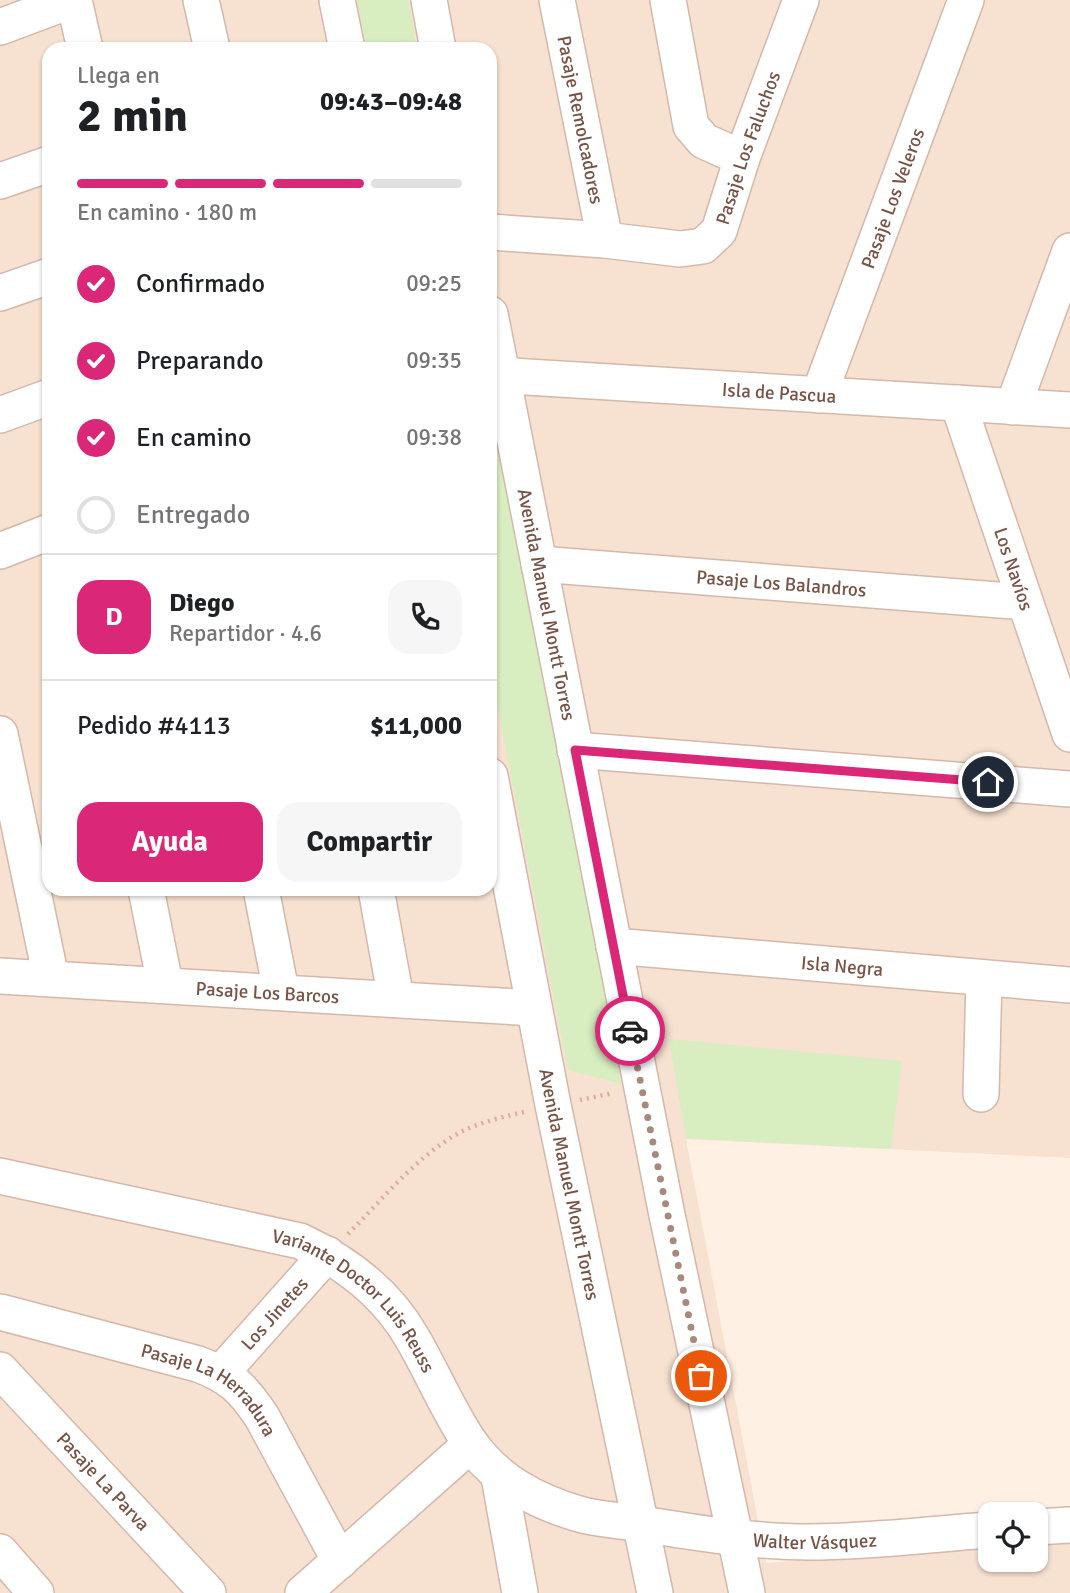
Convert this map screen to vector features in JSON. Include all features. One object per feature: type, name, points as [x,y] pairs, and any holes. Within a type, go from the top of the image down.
[{"type":"street","points":[[0,27],[73,0],[83,42]]},
{"type":"street","points":[[201,0],[210,42]]},
{"type":"street","points":[[337,0],[346,42]]},
{"type":"street","points":[[429,0],[437,42]]},
{"type":"street","name":"Pasaje Remolcadores","points":[[557,0],[605,240]]},
{"type":"street","points":[[668,0],[691,126],[704,141],[742,158]]},
{"type":"street","name":"Pasaje Los Faluchos","points":[[497,232],[605,240],[680,249],[703,246],[719,231],[742,158],[802,0]]},
{"type":"street","name":"Pasaje Los Veleros","points":[[819,395],[966,0]]},
{"type":"street","points":[[0,181],[42,166]]},
{"type":"street","points":[[1013,407],[1070,251]]},
{"type":"street","points":[[0,293],[42,278]]},
{"type":"street","name":"Isla de Pascua","points":[[497,377],[1070,410]]},
{"type":"street","name":"Avenida Manuel Montt Torres","points":[[497,381],[539,564],[641,1087],[747,1593]]},
{"type":"street","points":[[0,415],[42,400]]},
{"type":"street","name":"Los Navíos","points":[[958,403],[1070,734]]},
{"type":"street","points":[[0,551],[42,535]]},
{"type":"street","name":"Pasaje Los Balandros","points":[[539,564],[1025,602]]},
{"type":"street","points":[[0,734],[7,799],[51,978]]},
{"type":"street","points":[[575,750],[1070,789]]},
{"type":"street","name":"Avenida Manuel Montt Torres","points":[[497,813],[553,1105],[655,1593]]},
{"type":"street","points":[[147,896],[165,985]]},
{"type":"street","points":[[262,896],[281,991]]},
{"type":"street","points":[[377,896],[396,999]]},
{"type":"street","name":"Isla Negra","points":[[614,946],[1070,985]]},
{"type":"street","name":"Pasaje Los Barcos","points":[[0,976],[534,1008]]},
{"type":"street","points":[[981,1094],[984,978]]},
{"type":"street","name":"Variante Doctor Luis Reuss","points":[[0,1176],[300,1241],[327,1254],[354,1272],[378,1293],[395,1313],[411,1335],[446,1403],[471,1444],[499,1477],[528,1495],[580,1515],[642,1524]]},
{"type":"street","name":"Los Jinetes","points":[[221,1373],[327,1254]]},
{"type":"street","name":"Pasaje La Herradura","points":[[0,1312],[198,1364],[221,1373],[248,1396],[262,1417],[340,1561]]},
{"type":"street","name":"Pasaje La Parva","points":[[0,1370],[208,1593]]},
{"type":"street","points":[[303,1593],[471,1444]]},
{"type":"street","points":[[499,1477],[520,1593]]},
{"type":"street","name":"Walter Vásquez","points":[[642,1524],[735,1537],[810,1542],[978,1531]]},
{"type":"street","points":[[1048,1526],[1070,1525]]},
{"type":"street","points":[[0,1552],[36,1593]]},
{"type":"path","points":[[327,1254],[419,1160],[458,1133],[496,1119],[641,1087]]},
{"type":"shaded area","points":[[0,0],[1070,0],[1070,1158],[686,1139],[766,1563],[978,1548],[978,1572],[1048,1572],[1048,1543],[1070,1541],[1070,1593],[0,1593]]},
{"type":"green space","points":[[357,0],[408,0],[416,42],[366,42]]},
{"type":"green space","points":[[497,418],[562,738],[621,1084],[568,1070],[497,703]]},
{"type":"green space","points":[[669,1039],[902,1061],[891,1149],[686,1138]]},
{"type":"way so far","points":[[630,1031],[701,1376]]},
{"type":"route","points":[[630,1031],[575,750],[988,782]]}]
